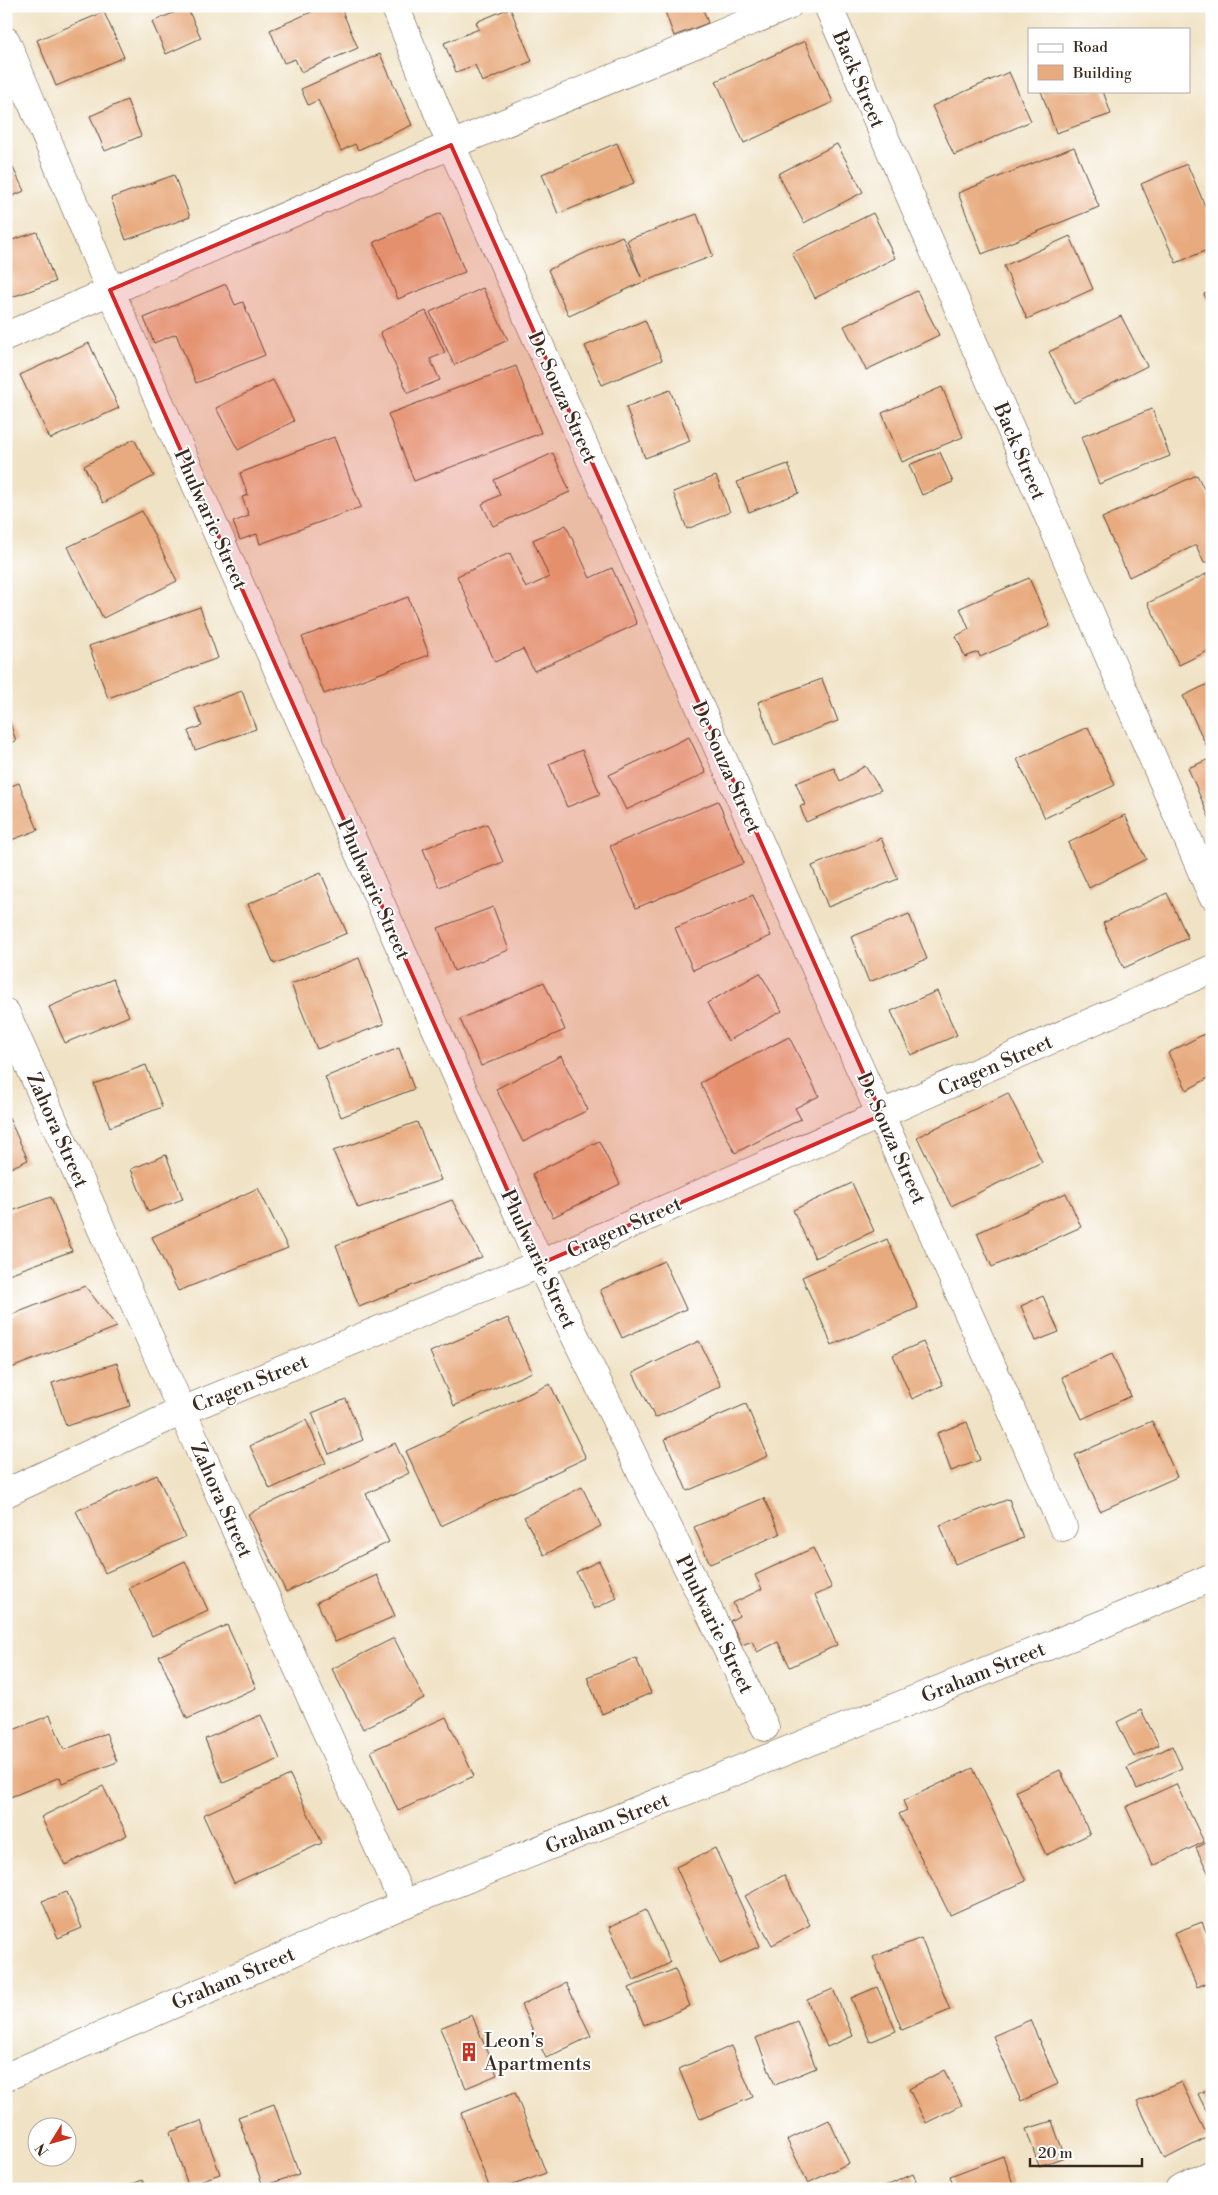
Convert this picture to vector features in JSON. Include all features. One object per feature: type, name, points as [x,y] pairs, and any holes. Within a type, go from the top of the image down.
[{"type":"street","name":"De Souza Street","points":[[395,6],[451,145],[1063,1527]]},
{"type":"street","points":[[6,336],[451,145],[788,6]]},
{"type":"street","name":"Back Street","points":[[828,6],[1212,895]]},
{"type":"street","name":"Phulwarie Street","points":[[6,41],[110,290],[540,1264],[765,1727]]},
{"type":"street","name":"Cragen Street","points":[[6,1493],[182,1411],[540,1264],[882,1115],[1212,968]]},
{"type":"street","name":"Zahora Street","points":[[6,1013],[182,1411],[404,1904]]},
{"type":"street","name":"Graham Street","points":[[6,2077],[404,1904],[1094,1627],[1212,1577]]},
{"type":"street","points":[[1179,2189],[1212,2174]]},
{"type":"highlighted area","points":[[451,145],[882,1115],[540,1264],[110,290]]},
{"type":"building","points":[[325,6],[340,6],[358,48],[301,72],[295,59],[284,63],[270,30]]},
{"type":"building","points":[[663,6],[702,6],[708,23],[674,36]]},
{"type":"building","points":[[187,7],[201,38],[166,54],[152,22]]},
{"type":"building","points":[[510,8],[532,61],[482,82],[475,65],[456,72],[444,43],[479,29],[476,22]]},
{"type":"building","points":[[104,12],[124,57],[56,86],[37,40]]},
{"type":"building","points":[[805,41],[833,102],[744,143],[716,81]]},
{"type":"building","points":[[380,54],[412,125],[358,150],[355,144],[341,151],[318,100],[308,105],[301,89]]},
{"type":"building","points":[[1009,72],[1031,121],[954,155],[932,106]]},
{"type":"building","points":[[1041,92],[1103,92],[1111,114],[1056,133]]},
{"type":"building","points":[[127,100],[141,136],[105,151],[90,116]]},
{"type":"building","points":[[617,143],[634,183],[558,214],[542,174]]},
{"type":"building","points":[[837,144],[863,192],[804,223],[778,174]]},
{"type":"building","points":[[1074,147],[1099,207],[982,254],[958,193]]},
{"type":"building","points":[[6,153],[24,191],[6,199]]},
{"type":"building","points":[[1187,164],[1212,222],[1212,248],[1176,263],[1141,184]]},
{"type":"building","points":[[174,175],[190,217],[126,240],[111,198]]},
{"type":"building","points":[[441,213],[465,272],[398,299],[374,242]]},
{"type":"building","points":[[873,213],[895,258],[815,298],[792,253]]},
{"type":"building","points":[[697,214],[713,256],[643,282],[569,316],[548,270],[622,236],[641,277],[627,240]]},
{"type":"building","points":[[37,232],[55,282],[6,299],[6,242]]},
{"type":"building","points":[[1070,236],[1093,289],[1027,319],[1004,266]]},
{"type":"building","points":[[226,284],[235,305],[243,302],[265,355],[196,383],[176,334],[154,343],[144,318]]},
{"type":"building","points":[[483,288],[508,340],[454,365],[430,312]]},
{"type":"building","points":[[917,291],[939,335],[866,370],[844,326]]},
{"type":"building","points":[[1212,291],[1212,312],[1204,294]]},
{"type":"building","points":[[426,311],[445,353],[430,359],[440,380],[408,393],[380,332]]},
{"type":"building","points":[[1121,316],[1147,366],[1074,403],[1049,352]]},
{"type":"building","points":[[645,320],[662,360],[602,385],[585,346]]},
{"type":"building","points":[[89,343],[119,408],[50,439],[20,375]]},
{"type":"building","points":[[516,366],[541,433],[414,481],[388,414]]},
{"type":"building","points":[[273,380],[294,421],[238,450],[216,408]]},
{"type":"building","points":[[942,387],[963,437],[902,462],[882,413]]},
{"type":"building","points":[[670,390],[690,441],[645,458],[626,407]]},
{"type":"building","points":[[1152,409],[1170,456],[1099,484],[1081,437]]},
{"type":"building","points":[[334,437],[361,507],[260,544],[257,534],[240,540],[233,522],[249,516],[242,497],[248,495],[240,473]]},
{"type":"building","points":[[134,439],[154,476],[103,503],[84,466]]},
{"type":"building","points":[[940,452],[953,482],[922,495],[909,465]]},
{"type":"building","points":[[553,453],[570,492],[493,526],[482,504],[500,495],[494,480]]},
{"type":"building","points":[[788,464],[799,493],[749,512],[737,482]]},
{"type":"building","points":[[1197,475],[1212,505],[1212,559],[1204,563],[1196,545],[1129,577],[1102,518]]},
{"type":"building","points":[[716,476],[730,512],[687,529],[673,492]]},
{"type":"building","points":[[142,511],[177,581],[103,618],[68,547]]},
{"type":"building","points":[[566,525],[590,578],[612,568],[637,624],[534,671],[523,649],[495,662],[457,576],[510,553],[526,588],[549,577],[533,540]]},
{"type":"building","points":[[1212,571],[1212,649],[1179,665],[1148,603]]},
{"type":"building","points":[[1029,578],[1050,626],[980,657],[978,652],[965,657],[956,636],[969,629],[960,608]]},
{"type":"building","points":[[408,597],[429,655],[324,694],[302,637]]},
{"type":"building","points":[[200,607],[218,658],[108,698],[89,646]]},
{"type":"building","points":[[822,679],[838,721],[774,745],[758,702]]},
{"type":"building","points":[[1212,682],[1212,745],[1207,747],[1183,696]]},
{"type":"building","points":[[242,691],[256,729],[195,750],[188,731],[202,726],[195,708]]},
{"type":"building","points":[[6,711],[16,741],[6,744]]},
{"type":"building","points":[[1088,727],[1115,785],[1045,818],[1017,759]]},
{"type":"building","points":[[689,737],[706,773],[626,810],[609,775]]},
{"type":"building","points":[[582,750],[600,794],[567,807],[549,764]]},
{"type":"building","points":[[1212,758],[1212,824],[1188,768]]},
{"type":"building","points":[[865,766],[881,790],[806,822],[800,806],[805,805],[796,783],[834,768],[840,781]]},
{"type":"building","points":[[19,783],[38,830],[6,842],[6,788]]},
{"type":"building","points":[[718,801],[744,863],[636,908],[610,846]]},
{"type":"building","points":[[1125,815],[1146,859],[1089,888],[1068,843]]},
{"type":"building","points":[[487,824],[503,862],[439,887],[423,849]]},
{"type":"building","points":[[881,838],[898,879],[828,907],[812,866]]},
{"type":"building","points":[[321,873],[347,933],[274,964],[248,904]]},
{"type":"building","points":[[1167,893],[1188,938],[1124,968],[1103,923]]},
{"type":"building","points":[[753,895],[771,936],[693,970],[675,928]]},
{"type":"building","points":[[493,907],[509,950],[454,971],[438,928]]},
{"type":"building","points":[[909,914],[927,959],[869,982],[851,937]]},
{"type":"building","points":[[359,958],[384,1024],[317,1049],[291,984]]},
{"type":"building","points":[[760,973],[782,1011],[728,1041],[707,1003]]},
{"type":"building","points":[[113,979],[129,1016],[65,1043],[49,1007]]},
{"type":"building","points":[[544,982],[565,1030],[481,1066],[460,1019]]},
{"type":"building","points":[[937,991],[957,1035],[911,1055],[891,1011]]},
{"type":"building","points":[[1212,1030],[1212,1076],[1187,1090],[1168,1053]]},
{"type":"building","points":[[789,1037],[819,1096],[795,1108],[801,1119],[735,1153],[700,1083]]},
{"type":"building","points":[[399,1048],[414,1089],[341,1117],[325,1077]]},
{"type":"building","points":[[561,1056],[588,1110],[523,1142],[496,1089]]},
{"type":"building","points":[[146,1065],[162,1107],[110,1127],[94,1084]]},
{"type":"building","points":[[1008,1093],[1042,1162],[951,1206],[917,1137]]},
{"type":"building","points":[[8,1116],[28,1160],[6,1170],[6,1117]]},
{"type":"building","points":[[417,1122],[441,1180],[358,1208],[333,1151]]},
{"type":"building","points":[[599,1141],[620,1184],[553,1217],[532,1174]]},
{"type":"building","points":[[166,1155],[183,1199],[148,1212],[131,1169]]},
{"type":"building","points":[[852,1183],[874,1231],[815,1258],[793,1210]]},
{"type":"building","points":[[258,1188],[288,1248],[178,1291],[152,1237]]},
{"type":"building","points":[[1066,1193],[1081,1227],[992,1267],[977,1233]]},
{"type":"building","points":[[51,1197],[72,1251],[6,1275],[6,1213]]},
{"type":"building","points":[[452,1200],[482,1257],[359,1307],[336,1245]]},
{"type":"building","points":[[887,1239],[918,1308],[832,1345],[802,1277]]},
{"type":"building","points":[[664,1261],[686,1309],[622,1338],[600,1290]]},
{"type":"building","points":[[85,1286],[117,1327],[6,1370],[6,1317]]},
{"type":"building","points":[[1043,1296],[1059,1332],[1036,1341],[1021,1306]]},
{"type":"building","points":[[508,1318],[532,1372],[454,1406],[430,1352]]},
{"type":"building","points":[[699,1341],[721,1386],[655,1418],[633,1373]]},
{"type":"building","points":[[923,1342],[943,1385],[912,1399],[893,1355]]},
{"type":"building","points":[[1112,1354],[1131,1396],[1082,1419],[1062,1377]]},
{"type":"building","points":[[117,1363],[130,1406],[66,1426],[52,1383]]},
{"type":"building","points":[[550,1384],[586,1458],[441,1526],[406,1451]]},
{"type":"building","points":[[346,1399],[363,1440],[329,1454],[312,1413]]},
{"type":"building","points":[[746,1404],[768,1456],[687,1491],[665,1439]]},
{"type":"building","points":[[306,1420],[326,1463],[270,1489],[250,1446]]},
{"type":"building","points":[[1152,1421],[1177,1477],[1100,1511],[1075,1455]]},
{"type":"building","points":[[967,1422],[980,1460],[951,1471],[937,1433]]},
{"type":"building","points":[[395,1443],[409,1473],[366,1494],[389,1542],[286,1592],[248,1514]]},
{"type":"building","points":[[157,1475],[185,1537],[105,1573],[76,1511]]},
{"type":"building","points":[[582,1487],[601,1526],[544,1555],[524,1517]]},
{"type":"building","points":[[764,1498],[780,1534],[710,1564],[694,1527]]},
{"type":"building","points":[[1009,1499],[1023,1538],[955,1564],[940,1525]]},
{"type":"building","points":[[813,1548],[832,1588],[815,1595],[837,1645],[790,1667],[778,1642],[757,1652],[752,1641],[742,1645],[730,1621],[739,1616],[733,1603],[762,1589],[755,1575]]},
{"type":"building","points":[[185,1561],[208,1610],[152,1636],[129,1588]]},
{"type":"building","points":[[599,1561],[617,1598],[594,1609],[576,1572]]},
{"type":"building","points":[[377,1575],[395,1616],[335,1642],[317,1602]]},
{"type":"building","points":[[227,1625],[256,1688],[187,1719],[159,1656]]},
{"type":"building","points":[[394,1638],[424,1698],[363,1729],[332,1669]]},
{"type":"building","points":[[636,1658],[651,1693],[602,1714],[587,1677]]},
{"type":"building","points":[[1141,1710],[1159,1745],[1134,1757],[1117,1722]]},
{"type":"building","points":[[50,1715],[64,1750],[106,1733],[117,1762],[62,1783],[60,1777],[8,1798],[6,1792],[6,1733]]},
{"type":"building","points":[[261,1715],[280,1759],[223,1783],[205,1739]]},
{"type":"building","points":[[446,1717],[474,1776],[398,1811],[371,1751]]},
{"type":"building","points":[[1172,1746],[1182,1768],[1137,1789],[1127,1768]]},
{"type":"building","points":[[973,1768],[1026,1881],[950,1915],[899,1814],[907,1810],[903,1801]]},
{"type":"building","points":[[1060,1770],[1090,1834],[1046,1855],[1016,1791]]},
{"type":"building","points":[[290,1775],[322,1843],[234,1883],[203,1815]]},
{"type":"building","points":[[1176,1784],[1204,1842],[1153,1866],[1126,1807]]},
{"type":"building","points":[[103,1786],[127,1835],[65,1865],[41,1817]]},
{"type":"building","points":[[1212,1840],[1212,1880],[1196,1848]]},
{"type":"building","points":[[715,1848],[760,1946],[720,1964],[676,1867]]},
{"type":"building","points":[[784,1875],[810,1925],[772,1945],[745,1896]]},
{"type":"building","points":[[67,1892],[82,1928],[58,1938],[42,1901]]},
{"type":"building","points":[[646,1910],[670,1963],[634,1980],[609,1927]]},
{"type":"building","points":[[1202,1922],[1212,1945],[1212,1981],[1197,1987],[1174,1933]]},
{"type":"building","points":[[921,1938],[950,2010],[902,2030],[873,1957]]},
{"type":"building","points":[[675,1969],[690,2006],[644,2025],[629,1988]]},
{"type":"building","points":[[566,1983],[591,2036],[546,2058],[521,2005]]},
{"type":"building","points":[[877,1987],[896,2031],[870,2042],[851,1998]]},
{"type":"building","points":[[833,1989],[853,2036],[827,2047],[807,2000]]},
{"type":"building","name":"Leon's Apartments","points":[[472,2015],[497,2075],[466,2088],[440,2028]]},
{"type":"building","points":[[1030,2020],[1058,2084],[1021,2101],[993,2036]]},
{"type":"building","points":[[797,2021],[816,2068],[775,2085],[756,2038]]},
{"type":"building","points":[[731,2046],[753,2097],[700,2119],[679,2069]]},
{"type":"building","points":[[944,2070],[962,2105],[926,2123],[909,2089]]},
{"type":"building","points":[[1181,2082],[1208,2137],[1165,2159],[1137,2102]]},
{"type":"building","points":[[1212,2087],[1212,2122],[1198,2094]]},
{"type":"building","points":[[515,2092],[546,2173],[502,2189],[490,2189],[461,2113]]},
{"type":"building","points":[[274,2104],[299,2174],[263,2186],[238,2117]]},
{"type":"building","points":[[829,2120],[849,2163],[808,2183],[787,2140]]},
{"type":"building","points":[[201,2121],[220,2174],[188,2185],[170,2132]]},
{"type":"building","points":[[1052,2121],[1065,2157],[1039,2166],[1026,2129]]},
{"type":"building","points":[[1003,2156],[1015,2189],[955,2189],[950,2176]]},
{"type":"building","points":[[913,2174],[920,2189],[880,2189]]},
{"type":"building","points":[[142,2180],[146,2189],[121,2189]]},
{"type":"place","name":"Leon's Apartments","points":[[469,2052]]}]
